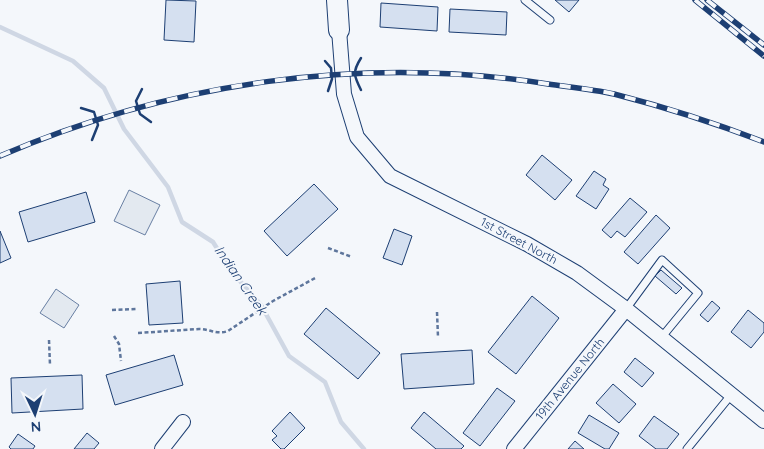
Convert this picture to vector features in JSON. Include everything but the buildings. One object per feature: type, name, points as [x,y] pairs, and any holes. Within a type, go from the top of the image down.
[{"type":"street","points":[[337,0],[339,30]]},
{"type":"street","name":"1st Street North","points":[[339,30],[344,94],[357,137],[390,176],[528,244],[577,273],[626,309],[764,421]]},
{"type":"street","name":"19th Avenue North","points":[[514,449],[626,309]]},
{"type":"street","points":[[162,449],[184,422]]},
{"type":"lane","points":[[525,0],[550,20]]},
{"type":"lane","points":[[626,309],[662,260],[698,293],[661,338]]},
{"type":"lane","points":[[687,449],[731,395]]},
{"type":"path","points":[[328,248],[352,257]]},
{"type":"path","points":[[138,333],[199,329],[217,333],[223,332],[316,277]]},
{"type":"path","points":[[112,310],[137,309]]},
{"type":"path","points":[[437,312],[438,337]]},
{"type":"path","points":[[114,336],[120,344],[121,361]]},
{"type":"path","points":[[48,340],[50,365]]},
{"type":"shaded area","points":[[129,190],[160,205],[145,235],[114,221]]},
{"type":"shaded area","points":[[56,289],[79,305],[64,328],[40,313]]},
{"type":"waterway","name":"Indian Creek","points":[[0,27],[73,61],[104,88],[124,129],[168,187],[182,222],[213,242],[232,272],[261,305],[289,356],[325,382],[341,422],[364,449]]},
{"type":"railway","points":[[695,0],[764,56]]},
{"type":"railway","points":[[707,0],[764,45]]},
{"type":"railway","points":[[0,156],[65,130],[132,109],[200,93],[269,81],[338,75],[408,73],[478,76],[606,92],[690,116],[764,142]]},
{"type":"wall","points":[[361,58],[356,67],[355,74],[361,90]]},
{"type":"wall","points":[[325,61],[331,68],[332,79],[328,91]]},
{"type":"wall","points":[[142,89],[136,101],[140,114],[151,122]]},
{"type":"wall","points":[[81,108],[94,112],[98,125],[92,140]]}]
